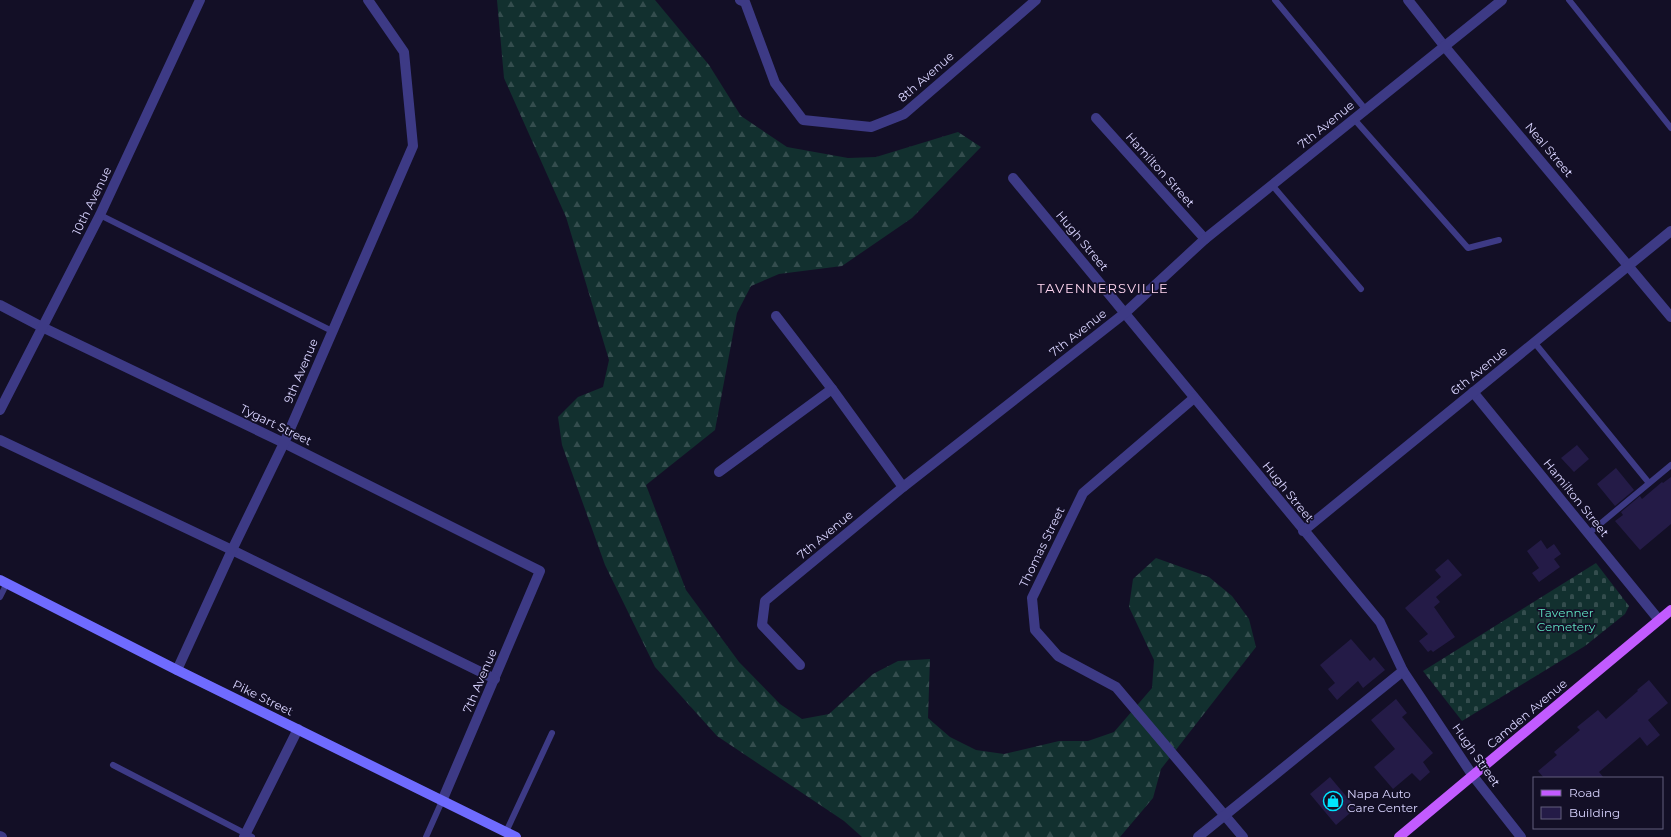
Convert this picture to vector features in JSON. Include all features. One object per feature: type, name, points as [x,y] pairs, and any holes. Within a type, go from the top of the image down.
[{"type":"main road","name":"Pike Street","points":[[4,582],[177,670],[516,837]]},
{"type":"main road","name":"Camden Avenue","points":[[1399,837],[1671,610]]},
{"type":"street","name":"10th Avenue","points":[[0,410],[100,215],[200,0]]},
{"type":"street","name":"9th Avenue","points":[[177,670],[232,550],[284,443],[413,146],[404,52],[368,0]]},
{"type":"street","name":"8th Avenue","points":[[742,1],[775,83],[803,120],[871,127],[904,114],[1036,0]]},
{"type":"street","name":"Neal Street","points":[[1408,0],[1445,47],[1671,317]]},
{"type":"street","name":"7th Avenue","points":[[800,665],[762,625],[765,601],[903,488],[1125,313],[1205,239],[1502,0]]},
{"type":"street","name":"Hamilton Street","points":[[1096,118],[1205,239]]},
{"type":"street","name":"Hugh Street","points":[[1013,178],[1303,531],[1380,622],[1403,671],[1473,776],[1521,837]]},
{"type":"street","name":"6th Avenue","points":[[1303,531],[1671,231]]},
{"type":"street","name":"Tygart Street","points":[[0,305],[42,328],[284,443],[540,571]]},
{"type":"street","points":[[776,316],[832,389],[903,488]]},
{"type":"street","points":[[719,472],[832,389]]},
{"type":"street","name":"Hamilton Street","points":[[1473,392],[1659,620]]},
{"type":"street","name":"Thomas Street","points":[[1194,398],[1083,493],[1032,598],[1035,630],[1058,656],[1116,688],[1243,837]]},
{"type":"street","points":[[0,440],[232,550],[495,679]]},
{"type":"street","name":"7th Avenue","points":[[442,800],[540,571]]},
{"type":"street","points":[[1198,837],[1403,671]]},
{"type":"street","points":[[247,836],[298,729]]},
{"type":"lane","points":[[1275,0],[1366,110]]},
{"type":"lane","points":[[1569,0],[1671,128]]},
{"type":"lane","points":[[1354,119],[1468,248],[1499,240]]},
{"type":"lane","points":[[1272,185],[1361,289]]},
{"type":"lane","points":[[100,215],[332,331]]},
{"type":"lane","points":[[1534,342],[1649,483]]},
{"type":"lane","points":[[1588,534],[1671,465]]},
{"type":"lane","points":[[0,597],[4,582]]},
{"type":"lane","points":[[506,832],[552,733]]},
{"type":"lane","points":[[113,765],[247,836]]},
{"type":"lane","points":[[426,837],[442,800]]},
{"type":"green space","points":[[497,0],[655,0],[709,65],[741,116],[787,147],[848,158],[876,157],[958,132],[981,147],[912,218],[842,266],[779,274],[751,286],[737,313],[715,430],[646,485],[686,590],[739,662],[780,704],[802,719],[829,714],[873,674],[898,661],[930,659],[928,718],[950,737],[976,750],[1004,754],[1059,741],[1088,741],[1114,732],[1152,688],[1154,660],[1129,607],[1133,579],[1156,558],[1209,577],[1232,596],[1249,619],[1256,647],[1161,769],[1153,798],[1120,837],[862,837],[844,821],[717,736],[655,667],[605,565],[562,445],[558,417],[578,397],[603,387],[609,360],[566,217],[504,78]]},
{"type":"green space","name":"Tavenner Cemetery","points":[[1596,563],[1629,606],[1625,614],[1585,646],[1462,721],[1423,671]]},
{"type":"building","points":[[1577,445],[1589,459],[1574,472],[1561,458]]},
{"type":"building","points":[[1616,468],[1634,490],[1615,506],[1597,484]]},
{"type":"building","points":[[1671,477],[1671,524],[1640,550],[1615,521],[1623,515],[1621,512],[1640,496],[1642,499],[1662,482],[1663,483]]},
{"type":"building","points":[[1541,540],[1547,549],[1554,544],[1561,554],[1554,559],[1560,567],[1539,582],[1532,573],[1539,568],[1527,551]]},
{"type":"building","points":[[1448,559],[1462,575],[1436,597],[1440,602],[1434,607],[1455,637],[1433,652],[1431,650],[1428,652],[1419,641],[1428,634],[1405,608],[1441,577],[1435,570]]},
{"type":"building","points":[[1351,639],[1370,661],[1374,657],[1385,670],[1363,688],[1358,681],[1337,700],[1328,689],[1335,683],[1320,665]]},
{"type":"building","points":[[1649,680],[1668,703],[1648,720],[1660,735],[1647,746],[1640,737],[1599,772],[1603,777],[1543,777],[1538,771],[1557,755],[1554,752],[1580,730],[1577,727],[1598,710],[1606,719],[1638,691],[1637,690]]},
{"type":"building","points":[[1396,699],[1407,713],[1402,717],[1433,753],[1423,762],[1430,772],[1420,781],[1412,773],[1393,789],[1374,767],[1395,749],[1371,720]]},
{"type":"building","name":"Napa Auto Care Center","points":[[1330,777],[1356,808],[1336,825],[1310,794]]},
{"type":"place","name":"Napa Auto Care Center","points":[[1333,801]]},
{"type":"district","name":"TAVENNERSVILLE","points":[[1103,288]]}]
